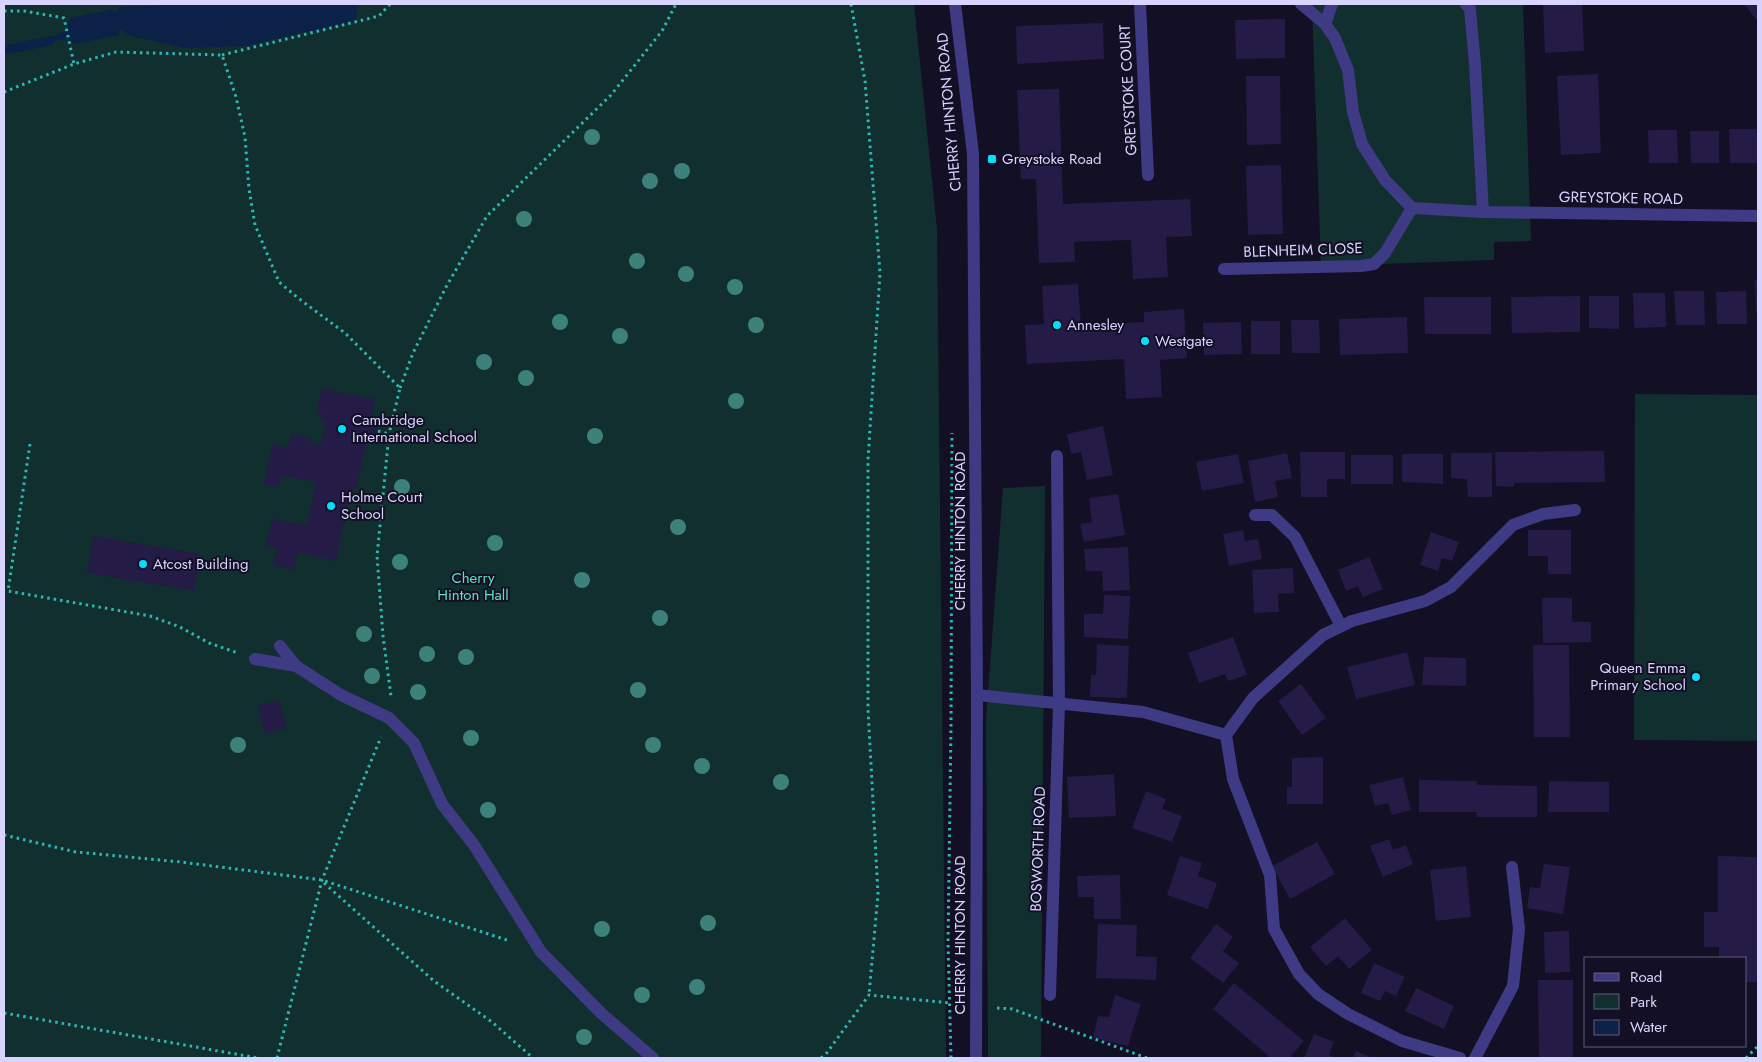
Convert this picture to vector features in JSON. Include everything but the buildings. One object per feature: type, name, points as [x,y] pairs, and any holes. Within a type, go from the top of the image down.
[{"type":"street","name":"CHERRY HINTON ROAD","points":[[955,4],[973,154],[977,695],[976,1058]]},
{"type":"street","name":"GREYSTOKE COURT","points":[[1140,4],[1148,175]]},
{"type":"street","points":[[1301,4],[1325,24],[1335,38],[1348,70],[1353,112],[1362,144],[1385,180],[1412,208]]},
{"type":"street","points":[[1325,24],[1332,4]]},
{"type":"street","points":[[1466,4],[1470,9],[1475,64],[1483,212]]},
{"type":"street","name":"GREYSTOKE ROAD","points":[[1412,208],[1483,212],[1758,216]]},
{"type":"street","name":"BLENHEIM CLOSE","points":[[1224,269],[1360,266],[1374,264],[1385,253],[1412,208]]},
{"type":"street","name":"BOSWORTH ROAD","points":[[1050,995],[1059,704],[1057,456]]},
{"type":"street","points":[[1460,1058],[1402,1042],[1348,1014],[1318,994],[1299,974],[1274,930],[1270,875],[1233,779],[1226,735],[1253,698],[1323,635],[1352,620],[1425,600],[1452,587],[1513,525],[1543,514],[1575,510]]},
{"type":"street","points":[[1256,515],[1272,515],[1295,537],[1341,626]]},
{"type":"street","points":[[280,646],[296,666],[341,695],[389,718],[414,744],[442,804],[474,845],[541,952],[602,1014],[653,1058]]},
{"type":"street","points":[[255,659],[296,666]]},
{"type":"street","points":[[977,695],[1143,712],[1226,735]]},
{"type":"street","points":[[1474,1058],[1513,986],[1519,929],[1512,867]]},
{"type":"path","points":[[4,92],[74,64],[116,52],[222,55],[379,16],[390,4]]},
{"type":"path","points":[[277,1058],[322,880],[389,718],[392,700],[383,636],[377,556],[389,434],[400,388],[413,353],[446,287],[487,216],[611,95],[662,31],[676,4]]},
{"type":"path","points":[[821,1058],[826,1054],[869,995],[878,894],[868,709],[868,460],[880,273],[866,81],[851,4]]},
{"type":"path","points":[[4,11],[24,11],[64,18],[74,64]]},
{"type":"path","points":[[222,55],[236,97],[245,137],[249,189],[255,224],[279,282],[345,333],[400,388]]},
{"type":"path","points":[[378,431],[389,434]]},
{"type":"path","points":[[951,1058],[948,924],[952,725],[952,431]]},
{"type":"path","points":[[30,444],[8,591],[150,616],[180,627],[209,643],[255,659]]},
{"type":"path","points":[[4,835],[76,852],[181,862],[322,880],[541,952]]},
{"type":"path","points":[[322,880],[434,981],[492,1022],[532,1057]]},
{"type":"path","points":[[869,995],[951,1003]]},
{"type":"path","points":[[1012,1009],[1148,1058]]},
{"type":"path","points":[[4,1013],[258,1058]]},
{"type":"path","points":[[1746,1058],[1758,1046]]},
{"type":"path","points":[[526,1058],[532,1057]]},
{"type":"green space","name":"Cherry Hinton Hall","points":[[4,4],[914,4],[937,229],[946,1058],[4,1058]]},
{"type":"green space","points":[[1312,4],[1523,4],[1531,241],[1494,242],[1494,260],[1321,266]]},
{"type":"green space","points":[[1635,394],[1758,395],[1758,741],[1634,740]]},
{"type":"green space","points":[[1045,486],[1041,1058],[988,1058],[986,720],[1003,488]]},
{"type":"water","points":[[160,4],[357,4],[356,21],[244,46],[186,48],[126,35],[122,29],[119,30],[119,35],[75,44],[68,39],[40,43],[67,30],[70,18],[112,9],[117,12],[118,7],[154,6]]},
{"type":"waterway","points":[[4,50],[50,41]]},
{"type":"place","name":"Greystoke Road","points":[[992,159]]},
{"type":"place","name":"Annesley","points":[[1057,325]]},
{"type":"place","name":"Westgate","points":[[1145,341]]},
{"type":"place","name":"Cambridge International School","points":[[342,429]]},
{"type":"place","name":"Holme Court School","points":[[331,506]]},
{"type":"place","name":"Atcost Building","points":[[143,564]]},
{"type":"place","name":"Queen Emma Primary School","points":[[1696,677]]}]
